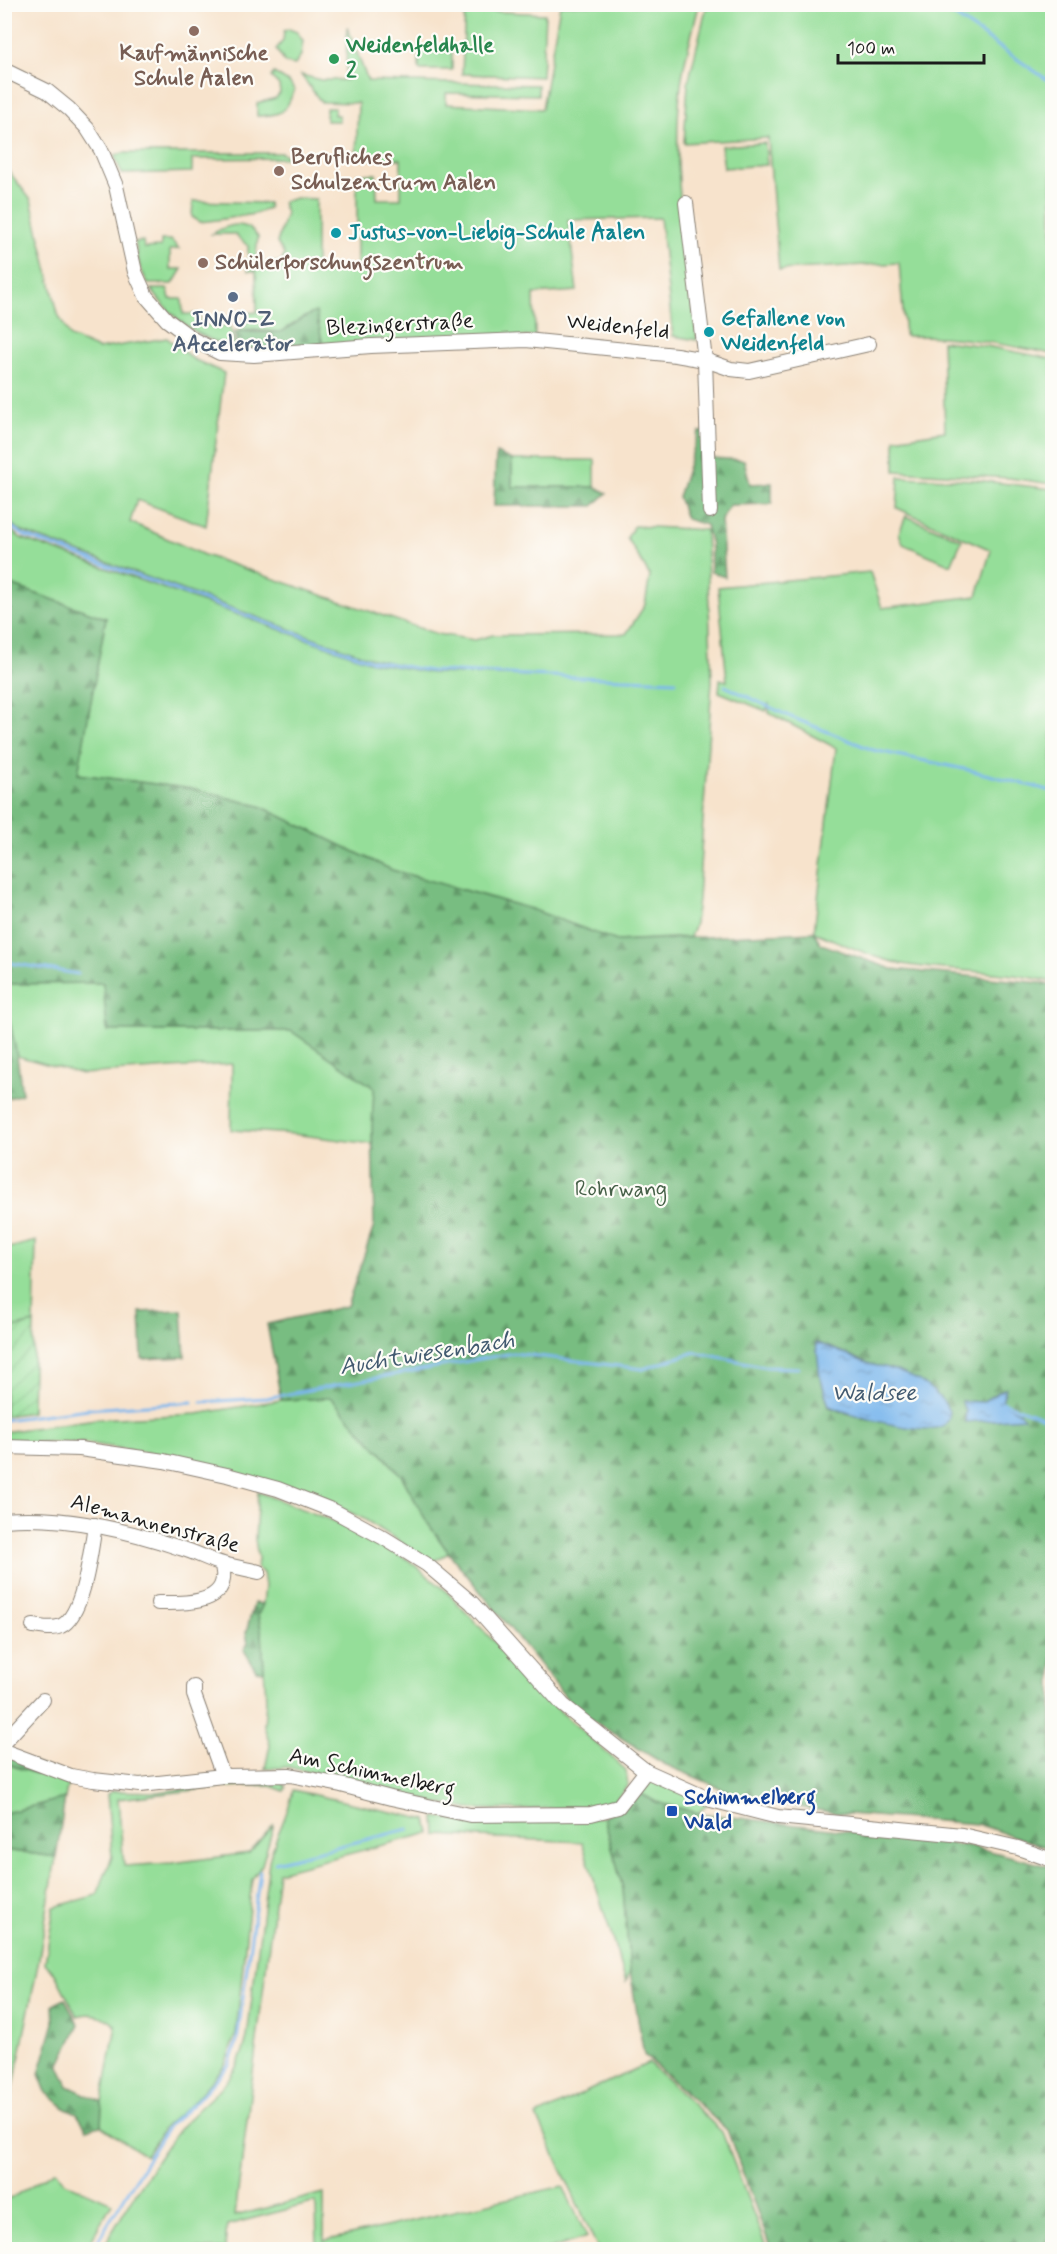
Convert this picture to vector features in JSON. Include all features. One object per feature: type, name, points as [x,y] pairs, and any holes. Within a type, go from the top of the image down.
[{"type":"street","name":"Blezingerstraße","points":[[4,70],[41,87],[69,109],[87,128],[101,150],[116,186],[135,272],[146,296],[167,320],[194,340],[220,353],[245,356],[371,346],[526,340]]},
{"type":"street","name":"Weidenfeld","points":[[686,203],[705,360],[710,511]]},
{"type":"street","name":"Weidenfeld","points":[[526,340],[705,360],[730,369],[748,371],[869,344]]},
{"type":"street","points":[[4,1447],[80,1449],[165,1461],[227,1474],[278,1489],[334,1511],[426,1564],[449,1583],[472,1603],[563,1705],[646,1770],[711,1800],[778,1817],[962,1835],[1018,1848],[1053,1860]]},
{"type":"street","name":"Alemannenstraße","points":[[4,1520],[26,1518],[65,1520],[95,1525],[181,1548],[222,1564],[259,1572]]},
{"type":"street","points":[[33,1626],[52,1628],[62,1626],[73,1613],[84,1585],[95,1525]]},
{"type":"street","points":[[158,1603],[203,1599],[214,1594],[223,1581],[222,1564]]},
{"type":"street","points":[[194,1687],[194,1695],[223,1776]]},
{"type":"street","points":[[4,1742],[43,1701]]},
{"type":"street","name":"Am Schimmelberg","points":[[4,1751],[72,1776],[93,1780],[140,1785],[223,1776],[290,1775],[470,1815],[591,1814],[618,1807],[646,1770]]},
{"type":"green space","points":[[560,5],[699,5],[682,75],[678,117],[679,181],[697,340],[673,336],[660,218],[568,220],[577,291],[534,294],[535,336],[323,345],[306,316],[281,332],[239,331],[239,325],[246,325],[247,313],[257,312],[256,271],[248,271],[248,246],[234,234],[212,234],[230,226],[248,228],[258,237],[255,264],[282,262],[284,254],[277,243],[286,213],[282,202],[296,198],[316,199],[316,267],[357,267],[357,174],[376,174],[377,199],[401,199],[401,159],[356,159],[358,103],[321,102],[301,75],[321,80],[346,80],[347,27],[368,81],[538,85],[538,95],[446,93],[446,104],[542,109]]},
{"type":"green space","points":[[707,5],[1052,5],[1052,354],[961,339],[905,336],[899,263],[779,270],[768,138],[684,143],[688,83]]},
{"type":"green space","points":[[465,10],[545,14],[542,77],[462,74]]},
{"type":"green space","points":[[289,29],[297,32],[303,41],[301,55],[295,65],[285,63],[276,49],[283,41],[284,31]]},
{"type":"green space","points":[[452,50],[452,70],[419,70],[419,51]]},
{"type":"green space","points":[[274,73],[290,83],[294,90],[291,98],[282,112],[257,116],[257,103],[276,98],[280,93],[279,85],[271,77]]},
{"type":"green space","points":[[326,108],[335,108],[334,115],[339,115],[339,121],[326,121]]},
{"type":"green space","points":[[765,143],[767,165],[724,168],[721,146]]},
{"type":"green space","points":[[125,153],[282,153],[291,158],[192,159],[192,172],[122,174],[114,155]]},
{"type":"green space","points":[[4,165],[31,200],[58,314],[70,337],[98,349],[167,338],[193,359],[224,373],[206,526],[137,500],[130,522],[204,555],[437,634],[475,640],[493,635],[626,634],[645,605],[650,576],[627,538],[634,526],[706,530],[712,681],[698,899],[695,923],[690,937],[617,941],[531,909],[392,870],[260,806],[193,789],[77,774],[106,618],[5,583],[5,526],[21,538],[371,662],[431,673],[574,677],[430,671],[370,658],[23,532],[5,520]]},
{"type":"green space","points":[[193,201],[268,203],[269,208],[255,214],[200,222],[192,217]]},
{"type":"green space","points":[[161,240],[171,240],[179,249],[170,250],[170,269],[182,269],[173,284],[148,284],[140,267],[135,242],[143,241],[144,248],[161,247]]},
{"type":"green space","points":[[151,289],[168,289],[170,299],[182,299],[183,314],[199,314],[200,325],[230,326],[235,348],[209,339],[187,326],[168,310]]},
{"type":"green space","points":[[316,312],[323,345],[237,350],[235,332],[280,332]]},
{"type":"green space","points":[[942,341],[986,346],[1052,359],[1052,484],[1009,478],[895,471],[895,439],[945,431]]},
{"type":"green space","points":[[707,431],[712,458],[744,460],[750,484],[772,483],[772,504],[730,505],[721,520],[725,577],[711,572],[711,545],[706,525],[686,519],[678,497],[699,432]]},
{"type":"green space","points":[[496,453],[512,460],[512,487],[595,487],[607,493],[593,506],[494,506]]},
{"type":"green space","points":[[512,460],[595,460],[595,487],[512,487]]},
{"type":"green space","points":[[899,477],[976,480],[1052,489],[1052,982],[1035,978],[902,964],[814,932],[836,748],[769,713],[769,703],[766,711],[719,692],[720,679],[727,681],[718,587],[870,572],[882,608],[977,596],[991,550],[897,508]]},
{"type":"green space","points":[[906,516],[962,540],[951,565],[903,544],[899,533]]},
{"type":"green space","name":"Rohrwang","points":[[5,583],[106,618],[78,774],[193,789],[260,806],[392,870],[531,909],[617,941],[814,932],[821,944],[892,969],[1042,983],[1052,986],[1052,1849],[977,1824],[836,1813],[744,1798],[664,1764],[577,1711],[449,1553],[427,1522],[401,1475],[331,1398],[281,1400],[267,1324],[347,1306],[374,1226],[372,1125],[374,1088],[291,1031],[107,1031],[103,983],[5,984]],"holes":[[[817,1343],[916,1380],[932,1391],[950,1414],[932,1428],[880,1422],[829,1407],[820,1376]],[[1005,1388],[1002,1402],[1018,1411],[965,1422],[966,1411],[961,1401],[982,1402]]]},
{"type":"green space","points":[[104,983],[107,1031],[291,1031],[374,1088],[372,1144],[293,1134],[231,1130],[232,1064],[82,1074],[17,1056],[5,1000],[4,984]]},
{"type":"green space","points":[[5,1000],[17,1056],[22,1094],[5,1099]]},
{"type":"green space","points":[[36,1241],[34,1323],[5,1330],[5,1249]]},
{"type":"green space","points":[[182,1310],[185,1357],[142,1359],[140,1312]]},
{"type":"green space","points":[[34,1323],[32,1412],[5,1416],[5,1330]]},
{"type":"green space","points":[[331,1398],[401,1475],[427,1522],[449,1553],[432,1562],[364,1519],[343,1509],[175,1457],[86,1443],[5,1441],[4,1432],[96,1419],[197,1414],[281,1400]]},
{"type":"green space","points":[[258,1492],[346,1526],[407,1559],[444,1589],[562,1713],[626,1770],[628,1785],[615,1800],[602,1805],[520,1810],[468,1809],[288,1767],[265,1769],[270,1745],[264,1726],[266,1700],[262,1634],[258,1615],[263,1604],[265,1586],[263,1573],[257,1568],[255,1539]]},
{"type":"green space","points":[[254,1603],[263,1604],[258,1615],[262,1634],[264,1671],[256,1670],[244,1650],[248,1643],[246,1633]]},
{"type":"green space","points":[[5,1753],[41,1766],[37,1774],[5,1763]]},
{"type":"green space","points":[[4,1763],[36,1774],[41,1766],[69,1777],[65,1798],[5,1813]]},
{"type":"green space","points":[[648,1774],[709,1802],[698,1813],[656,1802],[636,1791]]},
{"type":"green space","points":[[237,1782],[283,1783],[286,1788],[284,1791],[268,1785],[221,1787],[118,1799],[124,1866],[172,1863],[249,1853],[274,1824],[262,1865],[252,1879],[236,2033],[225,2065],[191,2104],[165,2126],[146,2156],[101,2126],[102,2102],[116,2026],[97,2015],[77,2016],[55,1974],[45,1963],[54,1907],[97,1895],[112,1857],[107,1794],[113,1791],[157,1792]]},
{"type":"green space","points":[[293,1790],[427,1820],[430,1833],[278,1872],[235,2216],[324,2193],[324,2241],[563,2186],[587,2237],[547,2250],[317,2249],[316,2202],[227,2225],[225,2249],[102,2249],[136,2192],[174,2136],[226,2082],[242,2055],[247,2037],[269,1861]]},
{"type":"green space","points":[[636,1791],[656,1802],[698,1813],[970,1846],[1052,1867],[1052,2249],[771,2249],[727,2130],[644,2055],[630,1971],[623,1889],[604,1817]]},
{"type":"green space","points":[[65,1798],[56,1857],[5,1850],[5,1813]]},
{"type":"green space","points":[[435,1817],[500,1825],[604,1817],[623,1889],[630,1971],[626,1982],[582,1842],[436,1835]]},
{"type":"green space","points":[[5,1850],[56,1857],[38,1964],[5,2130]]},
{"type":"green space","points":[[65,1999],[79,2025],[59,2066],[68,2086],[102,2102],[101,2126],[87,2129],[77,2114],[66,2109],[46,2092],[39,2074],[54,2023],[53,2005]]},
{"type":"green space","points":[[649,2063],[722,2132],[767,2249],[598,2249],[537,2116]]},
{"type":"green space","points":[[56,2170],[64,2182],[112,2203],[86,2249],[5,2249],[5,2202]]},
{"type":"water","name":"Waldsee","points":[[816,1343],[918,1380],[942,1400],[948,1409],[949,1418],[943,1426],[913,1428],[873,1420],[829,1406],[820,1376]]},
{"type":"water","points":[[1006,1388],[1002,1402],[1018,1411],[1024,1418],[965,1422],[966,1411],[961,1401],[982,1402]]},
{"type":"waterway","points":[[937,4],[1052,83]]},
{"type":"waterway","points":[[4,522],[23,535],[370,660],[430,671],[676,681]]},
{"type":"waterway","points":[[725,686],[791,717],[873,750],[969,770],[1052,791]]},
{"type":"waterway","points":[[4,962],[78,974]]},
{"type":"waterway","name":"Auchtwiesenbach","points":[[201,1402],[266,1398],[513,1353],[643,1369],[695,1352],[767,1367],[799,1368]]},
{"type":"waterway","name":"Auchtwiesenbach","points":[[4,1420],[88,1409],[192,1402]]},
{"type":"waterway","name":"Auchtwiesenbach","points":[[1002,1402],[1052,1421]]},
{"type":"waterway","points":[[275,1862],[409,1829]]},
{"type":"waterway","points":[[92,2250],[168,2126],[193,2104],[229,2065],[237,2041],[260,1871]]},
{"type":"place","name":"Kaufmännische Schule Aalen","points":[[194,31]]},
{"type":"place","name":"Weidenfeldhalle 2","points":[[334,59]]},
{"type":"place","name":"Berufliches Schulzentrum Aalen","points":[[279,171]]},
{"type":"place","name":"Justus-von-Liebig-Schule Aalen","points":[[336,233]]},
{"type":"place","name":"Schülerforschungszentrum","points":[[203,263]]},
{"type":"place","name":"INNO-Z AAccelerator","points":[[233,297]]},
{"type":"place","name":"Gefallene von Weidenfeld","points":[[709,332]]},
{"type":"place","name":"Schimmelberg Wald","points":[[672,1811]]}]
